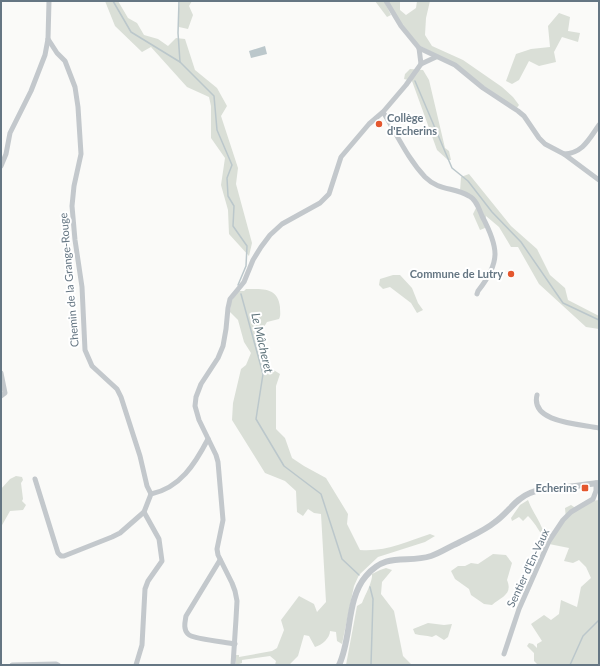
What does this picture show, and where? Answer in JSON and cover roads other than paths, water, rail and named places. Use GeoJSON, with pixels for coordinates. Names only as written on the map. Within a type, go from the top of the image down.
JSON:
{"type":"FeatureCollection","features":[{"type":"Feature","properties":{"kind":"street"},"geometry":{"type":"LineString","coordinates":[[1,166],[6,154],[12,128],[31,91],[45,55],[48,39],[49,1]]}},
{"type":"Feature","properties":{"kind":"street"},"geometry":{"type":"LineString","coordinates":[[386,1],[401,26],[419,48],[455,65],[483,88],[518,111],[524,116],[545,144],[564,154],[599,180]]}},
{"type":"Feature","properties":{"kind":"street","name":"Chemin de la Grange-Rouge"},"geometry":{"type":"LineString","coordinates":[[48,39],[57,53],[65,61],[75,87],[78,107],[81,154],[74,186],[72,206],[82,287],[85,350],[92,366],[117,389],[121,397],[151,494]]}},
{"type":"Feature","properties":{"kind":"street"},"geometry":{"type":"LineString","coordinates":[[419,48],[421,64]]}},
{"type":"Feature","properties":{"kind":"street"},"geometry":{"type":"LineString","coordinates":[[45,55],[57,53]]}},
{"type":"Feature","properties":{"kind":"street"},"geometry":{"type":"LineString","coordinates":[[232,665],[235,644],[235,591],[220,560],[217,549],[223,520],[219,469],[216,455],[195,406],[196,398],[201,384],[218,358],[223,346],[230,299],[244,282],[253,260],[261,246],[282,224],[320,203],[329,194],[341,157],[369,124],[383,112],[406,85],[421,64],[436,57]]}},
{"type":"Feature","properties":{"kind":"street"},"geometry":{"type":"LineString","coordinates":[[383,112],[410,159],[425,177],[433,184],[473,198],[487,226],[496,251],[491,271],[477,294]]}},
{"type":"Feature","properties":{"kind":"street"},"geometry":{"type":"LineString","coordinates":[[564,154],[577,151],[584,146],[599,125]]}},
{"type":"Feature","properties":{"kind":"street"},"geometry":{"type":"LineString","coordinates":[[1,373],[5,393],[1,396]]}},
{"type":"Feature","properties":{"kind":"street"},"geometry":{"type":"LineString","coordinates":[[537,395],[535,401],[541,412],[563,422],[599,428]]}},
{"type":"Feature","properties":{"kind":"street"},"geometry":{"type":"LineString","coordinates":[[35,480],[58,553],[61,556],[64,556],[112,537],[127,528],[144,512],[151,494],[159,492],[172,485],[186,474],[194,465],[208,439]]}},
{"type":"Feature","properties":{"kind":"street"},"geometry":{"type":"LineString","coordinates":[[339,665],[348,632],[355,596],[359,586],[366,576],[377,566],[397,558],[419,558],[438,553],[485,529],[496,521],[517,500],[532,492],[544,489],[598,483]]}},
{"type":"Feature","properties":{"kind":"street","name":"Sentier d'En-Vaux"},"geometry":{"type":"LineString","coordinates":[[504,654],[519,609],[549,541],[563,520],[571,512],[594,498],[598,483]]}},
{"type":"Feature","properties":{"kind":"street"},"geometry":{"type":"LineString","coordinates":[[136,665],[142,645],[145,589],[148,581],[162,561],[158,539],[144,512]]}},
{"type":"Feature","properties":{"kind":"street"},"geometry":{"type":"LineString","coordinates":[[220,560],[186,616],[184,624],[185,630],[190,636],[235,644]]}},
{"type":"Feature","properties":{"kind":"street"},"geometry":{"type":"LineString","coordinates":[[12,665],[57,664]]}},
{"type":"Feature","properties":{"kind":"waterway"},"geometry":{"type":"LineString","coordinates":[[113,1],[131,32],[180,62]]}},
{"type":"Feature","properties":{"kind":"waterway","name":"Le Mâcheret"},"geometry":{"type":"LineString","coordinates":[[179,1],[178,33],[180,62],[214,96],[217,130],[232,165],[227,178],[228,196],[234,206],[233,226],[247,246],[246,266],[238,285]]}},
{"type":"Feature","properties":{"kind":"waterway"},"geometry":{"type":"LineString","coordinates":[[415,81],[452,168],[468,181],[492,212],[521,242],[563,303],[599,320]]}},
{"type":"Feature","properties":{"kind":"waterway","name":"Le Mâcheret"},"geometry":{"type":"LineString","coordinates":[[241,294],[263,374],[256,419],[284,466],[321,494],[342,559],[359,575]]}},
{"type":"Feature","properties":{"kind":"waterway","name":"Le Mâcheret"},"geometry":{"type":"LineString","coordinates":[[370,587],[373,599],[371,665]]}},
{"type":"Feature","properties":{"kind":"waterway"},"geometry":{"type":"LineString","coordinates":[[570,665],[583,636],[599,620]]}},
{"type":"Feature","properties":{"kind":"place","name":"Collège d'Echerins"},"geometry":{"type":"Point","coordinates":[379,124]}},
{"type":"Feature","properties":{"kind":"place","name":"Commune de Lutry"},"geometry":{"type":"Point","coordinates":[511,274]}},
{"type":"Feature","properties":{"kind":"place","name":"Echerins"},"geometry":{"type":"Point","coordinates":[585,488]}}]}
